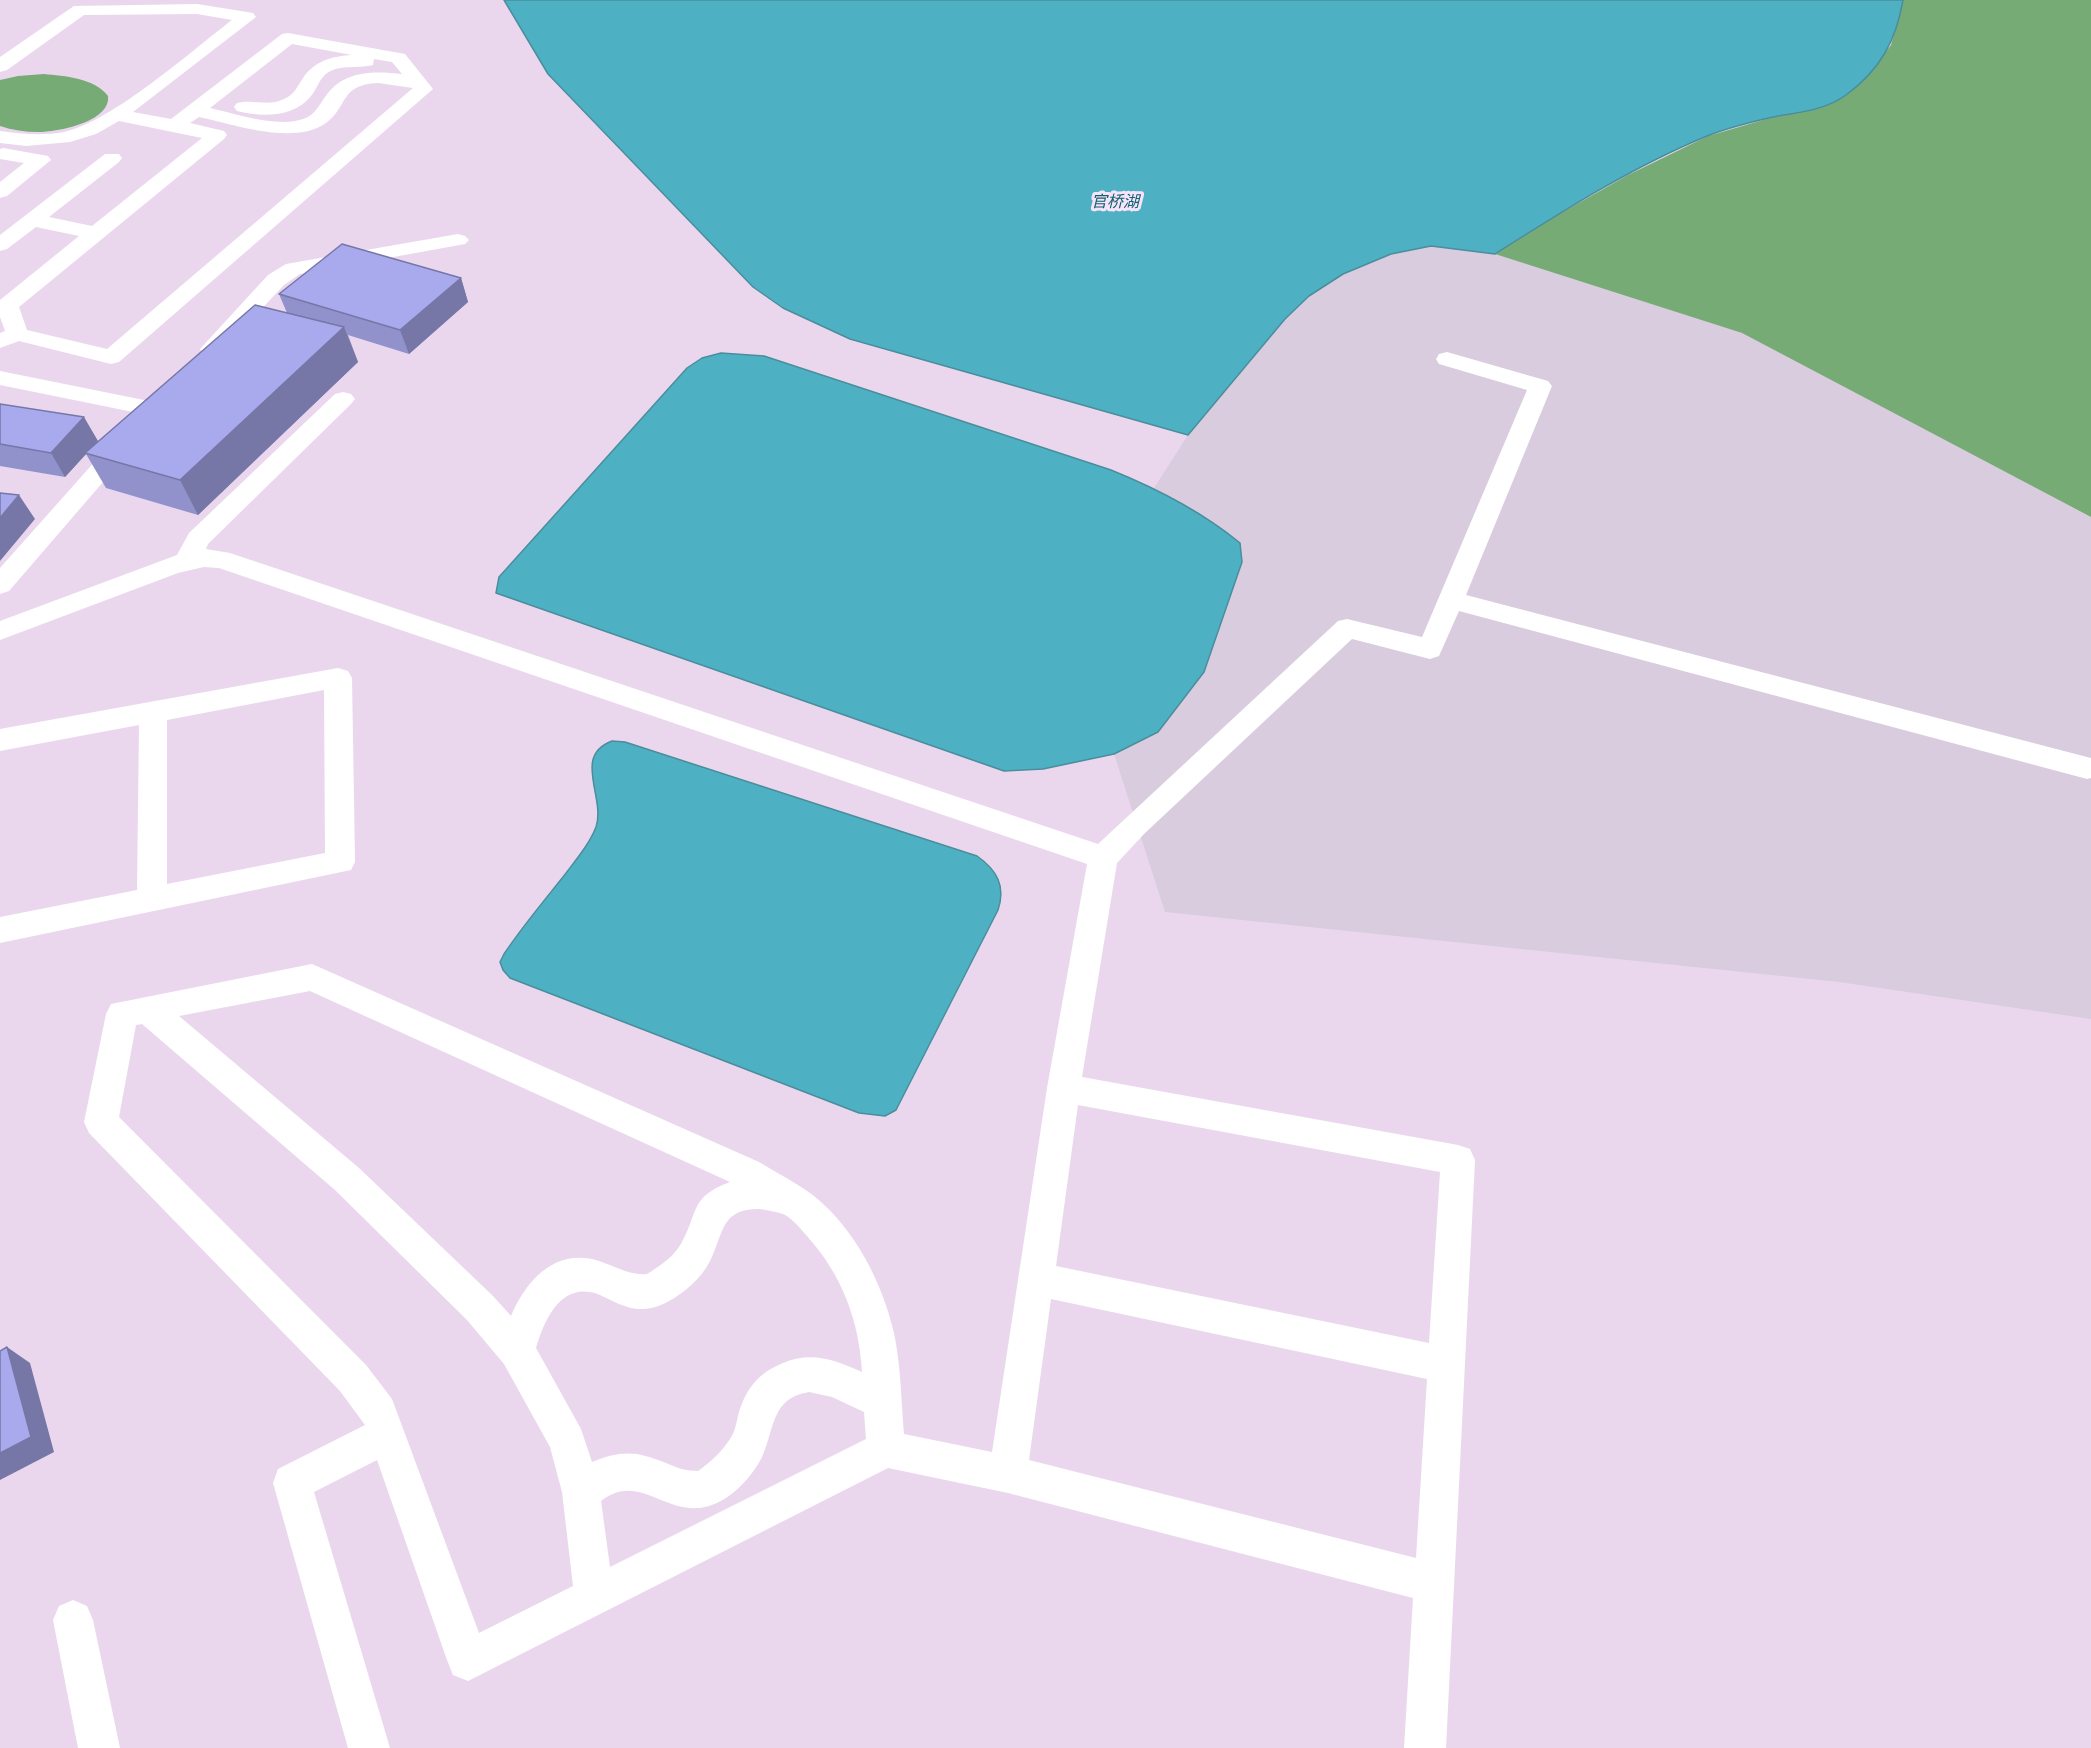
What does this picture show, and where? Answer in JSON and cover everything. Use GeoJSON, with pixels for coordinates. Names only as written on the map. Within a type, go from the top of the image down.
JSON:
{"type":"FeatureCollection","features":[{"type":"Feature","properties":{"kind":"lane"},"geometry":{"type":"LineString","coordinates":[[0,66],[80,10],[197,9],[247,17],[104,124],[73,136],[34,140],[0,136]]}},
{"type":"Feature","properties":{"kind":"lane"},"geometry":{"type":"LineString","coordinates":[[117,116],[217,135],[7,305],[8,338],[111,357],[424,88],[398,58],[288,38],[175,126]]}},
{"type":"Feature","properties":{"kind":"lane"},"geometry":{"type":"LineString","coordinates":[[202,105],[273,109],[296,101],[319,71],[335,63],[363,61],[414,76]]}},
{"type":"Feature","properties":{"kind":"lane"},"geometry":{"type":"LineString","coordinates":[[202,105],[276,127],[296,127],[320,119],[328,112],[340,90],[358,80],[414,76]]}},
{"type":"Feature","properties":{"kind":"lane"},"geometry":{"type":"LineString","coordinates":[[0,154],[41,160],[0,192]]}},
{"type":"Feature","properties":{"kind":"lane"},"geometry":{"type":"LineString","coordinates":[[0,245],[112,158]]}},
{"type":"Feature","properties":{"kind":"lane"},"geometry":{"type":"LineString","coordinates":[[33,220],[95,233]]}},
{"type":"Feature","properties":{"kind":"lane"},"geometry":{"type":"LineString","coordinates":[[195,366],[276,280],[294,269],[458,240]]}},
{"type":"Feature","properties":{"kind":"lane"},"geometry":{"type":"LineString","coordinates":[[1008,1474],[1064,1088],[1103,858],[1134,826],[1347,628],[1430,649],[1540,386],[1447,360]]}},
{"type":"Feature","properties":{"kind":"lane"},"geometry":{"type":"LineString","coordinates":[[0,378],[163,401],[0,585]]}},
{"type":"Feature","properties":{"kind":"lane"},"geometry":{"type":"LineString","coordinates":[[187,561],[198,539],[343,399]]}},
{"type":"Feature","properties":{"kind":"lane"},"geometry":{"type":"LineString","coordinates":[[2,623],[187,561],[221,559],[1103,858]]}},
{"type":"Feature","properties":{"kind":"lane"},"geometry":{"type":"LineString","coordinates":[[1450,600],[2087,768]]}},
{"type":"Feature","properties":{"kind":"lane"},"geometry":{"type":"LineString","coordinates":[[0,740],[338,678],[340,862],[0,930]]}},
{"type":"Feature","properties":{"kind":"lane"},"geometry":{"type":"LineString","coordinates":[[152,900],[153,712]]}},
{"type":"Feature","properties":{"kind":"lane"},"geometry":{"type":"LineString","coordinates":[[886,1449],[879,1352],[873,1325],[857,1280],[832,1238],[801,1208],[747,1173],[312,977],[122,1014],[101,1122],[353,1377],[379,1412],[468,1660],[886,1449],[1008,1474],[1434,1583]]}},
{"type":"Feature","properties":{"kind":"lane"},"geometry":{"type":"LineString","coordinates":[[147,1009],[347,1179],[480,1308],[517,1351],[545,1397],[568,1442],[582,1492],[594,1596]]}},
{"type":"Feature","properties":{"kind":"lane"},"geometry":{"type":"LineString","coordinates":[[1064,1088],[1458,1160],[1425,1748]]}},
{"type":"Feature","properties":{"kind":"lane"},"geometry":{"type":"LineString","coordinates":[[517,1351],[525,1323],[533,1308],[541,1294],[555,1282],[568,1276],[584,1274],[630,1291],[653,1291],[675,1275],[696,1253],[709,1216],[723,1202],[743,1194],[762,1192],[801,1208]]}},
{"type":"Feature","properties":{"kind":"lane"},"geometry":{"type":"LineString","coordinates":[[1037,1279],[1448,1365]]}},
{"type":"Feature","properties":{"kind":"lane"},"geometry":{"type":"LineString","coordinates":[[582,1492],[598,1478],[610,1472],[627,1469],[690,1491],[704,1488],[726,1472],[744,1451],[762,1401],[777,1386],[798,1376],[819,1374],[881,1400]]}},
{"type":"Feature","properties":{"kind":"lane"},"geometry":{"type":"LineString","coordinates":[[369,1748],[292,1483],[388,1434]]}},
{"type":"Feature","properties":{"kind":"lane"},"geometry":{"type":"LineString","coordinates":[[72,1620],[99,1748]]}},
{"type":"Feature","properties":{"kind":"shaded area"},"geometry":{"type":"Polygon","coordinates":[[[1431,246],[1495,254],[1742,333],[2091,517],[2091,1019],[1839,982],[1165,912],[1114,754],[1158,732],[1204,672],[1242,562],[1215,523],[1154,488],[1188,435],[1285,319],[1309,296],[1343,274],[1391,254],[1431,246]]]}},
{"type":"Feature","properties":{"kind":"green space"},"geometry":{"type":"Polygon","coordinates":[[[1903,0],[2091,0],[2091,517],[1742,333],[1495,254],[1628,175],[1708,136],[1770,118],[1801,112],[1861,83],[1891,45],[1903,0]]]}},
{"type":"Feature","properties":{"kind":"green space"},"geometry":{"type":"Polygon","coordinates":[[[44,74],[79,79],[95,85],[108,96],[107,105],[92,119],[57,130],[28,132],[0,126],[0,80],[44,74]]]}},
{"type":"Feature","properties":{"kind":"water","name":"官桥湖"},"geometry":{"type":"Polygon","coordinates":[[[504,0],[1903,0],[1896,29],[1885,54],[1858,85],[1838,100],[1811,110],[1731,128],[1679,148],[1598,191],[1495,254],[1431,246],[1391,254],[1343,274],[1309,296],[1285,319],[1188,435],[850,339],[783,308],[753,287],[548,74],[504,0]]]}},
{"type":"Feature","properties":{"kind":"water"},"geometry":{"type":"Polygon","coordinates":[[[721,353],[764,356],[1111,470],[1162,493],[1210,521],[1240,543],[1242,562],[1204,672],[1158,732],[1114,754],[1043,769],[1004,771],[496,593],[499,577],[687,368],[702,358],[721,353]]]}},
{"type":"Feature","properties":{"kind":"water"},"geometry":{"type":"Polygon","coordinates":[[[612,741],[625,742],[977,856],[995,873],[1001,893],[998,910],[896,1110],[885,1116],[859,1113],[510,978],[503,970],[500,962],[504,954],[586,847],[593,834],[598,815],[592,767],[594,757],[600,748],[612,741]]]}},
{"type":"Feature","properties":{"kind":"building"},"geometry":{"type":"Polygon","coordinates":[[[342,244],[461,278],[400,330],[279,294],[342,244]]]}},
{"type":"Feature","properties":{"kind":"building"},"geometry":{"type":"Polygon","coordinates":[[[255,305],[344,327],[180,480],[85,453],[255,305]]]}},
{"type":"Feature","properties":{"kind":"building"},"geometry":{"type":"Polygon","coordinates":[[[0,404],[84,417],[51,453],[0,444],[0,404]]]}},
{"type":"Feature","properties":{"kind":"building"},"geometry":{"type":"Polygon","coordinates":[[[0,493],[19,495],[0,518],[0,493]]]}},
{"type":"Feature","properties":{"kind":"building"},"geometry":{"type":"Polygon","coordinates":[[[7,1347],[31,1437],[0,1453],[0,1351],[7,1347]]]}}]}
